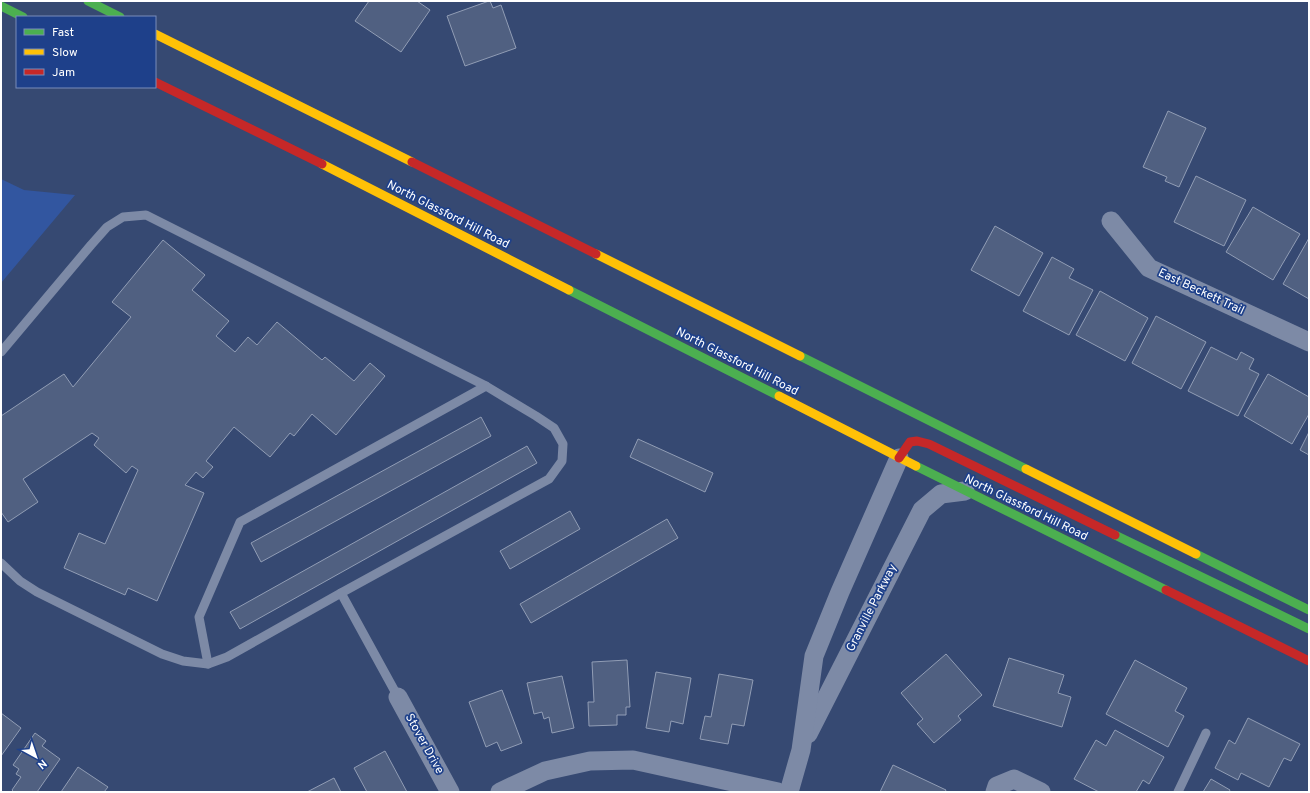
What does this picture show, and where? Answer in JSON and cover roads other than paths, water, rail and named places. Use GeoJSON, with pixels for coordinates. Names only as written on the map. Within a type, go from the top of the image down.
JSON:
{"type":"FeatureCollection","features":[{"type":"Feature","properties":{"kind":"main road"},"geometry":{"type":"LineString","coordinates":[[88,1],[118,16]]}},
{"type":"Feature","properties":{"kind":"main road"},"geometry":{"type":"LineString","coordinates":[[1,6],[21,16]]}},
{"type":"Feature","properties":{"kind":"main road"},"geometry":{"type":"LineString","coordinates":[[156,34],[1309,610]]}},
{"type":"Feature","properties":{"kind":"main road","name":"North Glassford Hill Road"},"geometry":{"type":"LineString","coordinates":[[156,82],[290,148],[965,492],[1309,661]]}},
{"type":"Feature","properties":{"kind":"main road"},"geometry":{"type":"LineString","coordinates":[[900,458],[908,444],[912,441],[916,440],[929,444],[1309,629]]}},
{"type":"Feature","properties":{"kind":"street","name":"East Beckett Trail"},"geometry":{"type":"LineString","coordinates":[[1111,221],[1149,268],[1309,342]]}},
{"type":"Feature","properties":{"kind":"street","name":"Granville Parkway"},"geometry":{"type":"LineString","coordinates":[[789,792],[801,750],[814,656],[840,592],[900,458]]}},
{"type":"Feature","properties":{"kind":"street","name":"Granville Parkway"},"geometry":{"type":"LineString","coordinates":[[801,750],[922,510],[942,494],[965,492]]}},
{"type":"Feature","properties":{"kind":"street","name":"Stover Drive"},"geometry":{"type":"LineString","coordinates":[[398,697],[450,792]]}},
{"type":"Feature","properties":{"kind":"street"},"geometry":{"type":"LineString","coordinates":[[500,792],[545,771],[590,761],[633,760],[778,792]]}},
{"type":"Feature","properties":{"kind":"street"},"geometry":{"type":"LineString","coordinates":[[996,789],[1014,779],[1041,792]]}},
{"type":"Feature","properties":{"kind":"lane"},"geometry":{"type":"LineString","coordinates":[[1,352],[107,227],[123,217],[146,215],[486,386],[554,428],[563,444],[562,461],[549,479],[227,657],[208,664],[183,660],[162,654],[37,592],[20,581],[1,563]]}},
{"type":"Feature","properties":{"kind":"lane"},"geometry":{"type":"LineString","coordinates":[[208,664],[199,617],[240,522],[486,386]]}},
{"type":"Feature","properties":{"kind":"lane"},"geometry":{"type":"LineString","coordinates":[[341,593],[398,697]]}},
{"type":"Feature","properties":{"kind":"lane"},"geometry":{"type":"LineString","coordinates":[[1178,792],[1206,733]]}}]}
